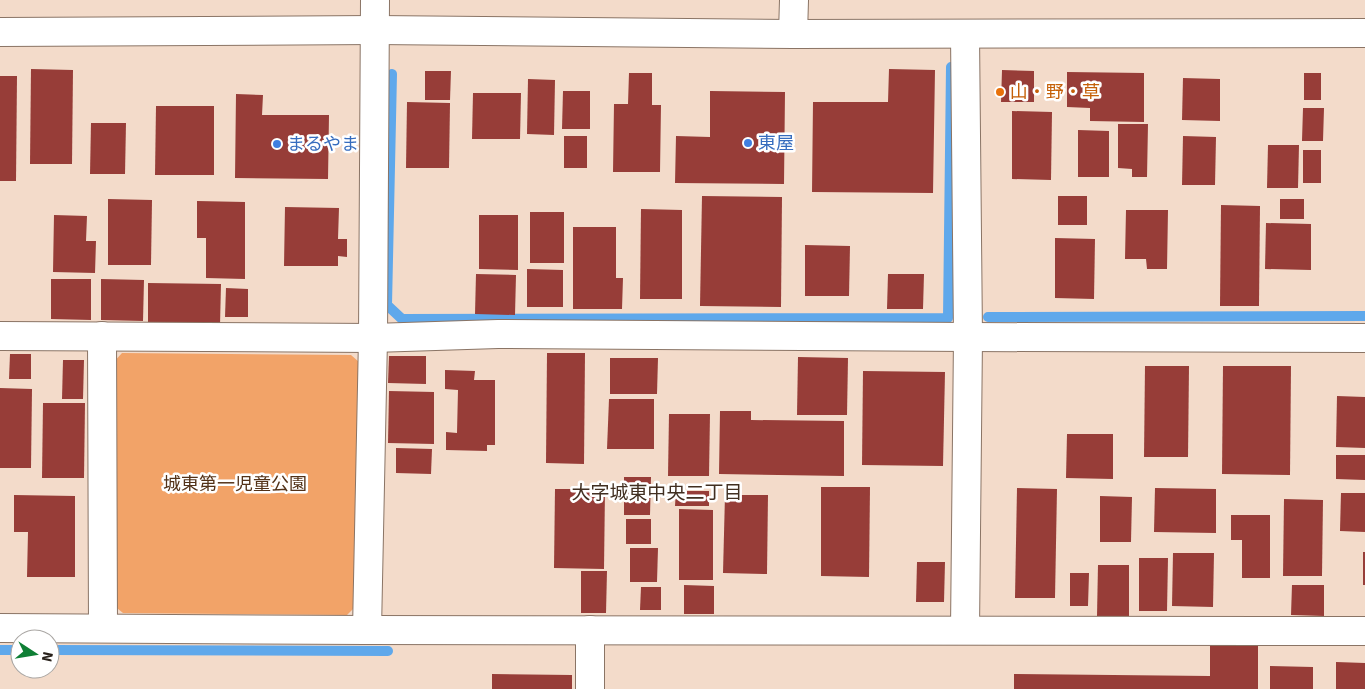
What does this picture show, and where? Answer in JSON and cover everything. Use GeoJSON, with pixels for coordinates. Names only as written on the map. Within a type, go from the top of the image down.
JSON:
{"type":"FeatureCollection","features":[{"type":"Feature","properties":{"kind":"street"},"geometry":{"type":"LineString","coordinates":[[367,630],[373,338],[375,0]]}},
{"type":"Feature","properties":{"kind":"street"},"geometry":{"type":"LineString","coordinates":[[793,34],[794,0]]}},
{"type":"Feature","properties":{"kind":"street"},"geometry":{"type":"LineString","coordinates":[[0,32],[376,30],[793,34],[1365,33]]}},
{"type":"Feature","properties":{"kind":"street"},"geometry":{"type":"LineString","coordinates":[[965,34],[968,337],[965,630]]}},
{"type":"Feature","properties":{"kind":"street"},"geometry":{"type":"LineString","coordinates":[[0,336],[373,338],[498,334],[1365,338]]}},
{"type":"Feature","properties":{"kind":"street"},"geometry":{"type":"LineString","coordinates":[[102,336],[103,628]]}},
{"type":"Feature","properties":{"kind":"street"},"geometry":{"type":"LineString","coordinates":[[0,628],[1365,631]]}},
{"type":"Feature","properties":{"kind":"street"},"geometry":{"type":"LineString","coordinates":[[590,630],[590,689]]}},
{"type":"Feature","properties":{"kind":"green space","name":"城東第一児童公園"},"geometry":{"type":"Polygon","coordinates":[[[122,353],[351,355],[359,362],[358,604],[347,615],[123,613],[112,604],[112,364],[122,353]]]}},
{"type":"Feature","properties":{"kind":"building"},"geometry":{"type":"Polygon","coordinates":[[[31,69],[73,70],[72,164],[30,164],[31,69]]]}},
{"type":"Feature","properties":{"kind":"building"},"geometry":{"type":"Polygon","coordinates":[[[889,69],[935,70],[933,193],[812,192],[813,102],[888,102],[889,69]]]}},
{"type":"Feature","properties":{"kind":"building"},"geometry":{"type":"Polygon","coordinates":[[[1002,70],[1034,71],[1034,102],[1001,102],[1002,70]]]}},
{"type":"Feature","properties":{"kind":"building"},"geometry":{"type":"Polygon","coordinates":[[[425,71],[451,71],[450,100],[425,100],[425,71]]]}},
{"type":"Feature","properties":{"kind":"building"},"geometry":{"type":"Polygon","coordinates":[[[1067,72],[1144,73],[1144,122],[1090,121],[1090,108],[1067,107],[1067,72]]]}},
{"type":"Feature","properties":{"kind":"building"},"geometry":{"type":"Polygon","coordinates":[[[629,73],[652,73],[652,105],[661,105],[660,172],[613,172],[614,104],[628,104],[629,73]]]}},
{"type":"Feature","properties":{"kind":"building"},"geometry":{"type":"Polygon","coordinates":[[[1304,73],[1321,73],[1321,100],[1304,100],[1304,73]]]}},
{"type":"Feature","properties":{"kind":"building"},"geometry":{"type":"Polygon","coordinates":[[[0,76],[17,76],[16,181],[0,181],[0,76]]]}},
{"type":"Feature","properties":{"kind":"building"},"geometry":{"type":"Polygon","coordinates":[[[1183,78],[1220,79],[1220,121],[1182,120],[1183,78]]]}},
{"type":"Feature","properties":{"kind":"building"},"geometry":{"type":"Polygon","coordinates":[[[528,79],[555,80],[554,135],[527,134],[528,79]]]}},
{"type":"Feature","properties":{"kind":"building"},"geometry":{"type":"Polygon","coordinates":[[[563,91],[590,91],[590,129],[562,129],[563,91]]]}},
{"type":"Feature","properties":{"kind":"building"},"geometry":{"type":"Polygon","coordinates":[[[710,91],[785,92],[784,184],[675,183],[676,136],[710,137],[710,91]]]}},
{"type":"Feature","properties":{"kind":"building"},"geometry":{"type":"Polygon","coordinates":[[[473,93],[521,93],[520,139],[472,139],[473,93]]]}},
{"type":"Feature","properties":{"kind":"building"},"geometry":{"type":"Polygon","coordinates":[[[236,94],[263,95],[262,115],[329,115],[328,179],[235,178],[236,94]]]}},
{"type":"Feature","properties":{"kind":"building"},"geometry":{"type":"Polygon","coordinates":[[[407,102],[450,103],[449,168],[406,168],[407,102]]]}},
{"type":"Feature","properties":{"kind":"building"},"geometry":{"type":"Polygon","coordinates":[[[156,106],[214,106],[214,175],[155,175],[156,106]]]}},
{"type":"Feature","properties":{"kind":"building"},"geometry":{"type":"Polygon","coordinates":[[[1303,108],[1324,108],[1323,141],[1302,141],[1303,108]]]}},
{"type":"Feature","properties":{"kind":"building"},"geometry":{"type":"Polygon","coordinates":[[[1012,111],[1052,112],[1051,180],[1012,179],[1012,111]]]}},
{"type":"Feature","properties":{"kind":"building"},"geometry":{"type":"Polygon","coordinates":[[[91,123],[126,123],[125,174],[90,174],[91,123]]]}},
{"type":"Feature","properties":{"kind":"building"},"geometry":{"type":"Polygon","coordinates":[[[1118,124],[1148,124],[1147,177],[1132,177],[1132,169],[1118,168],[1118,124]]]}},
{"type":"Feature","properties":{"kind":"building"},"geometry":{"type":"Polygon","coordinates":[[[1078,130],[1109,131],[1109,177],[1078,177],[1078,130]]]}},
{"type":"Feature","properties":{"kind":"building"},"geometry":{"type":"Polygon","coordinates":[[[564,136],[587,136],[587,168],[564,168],[564,136]]]}},
{"type":"Feature","properties":{"kind":"building"},"geometry":{"type":"Polygon","coordinates":[[[1183,136],[1216,137],[1215,185],[1182,185],[1183,136]]]}},
{"type":"Feature","properties":{"kind":"building"},"geometry":{"type":"Polygon","coordinates":[[[1268,145],[1299,145],[1298,188],[1267,188],[1268,145]]]}},
{"type":"Feature","properties":{"kind":"building"},"geometry":{"type":"Polygon","coordinates":[[[1303,150],[1321,150],[1321,183],[1303,183],[1303,150]]]}},
{"type":"Feature","properties":{"kind":"building"},"geometry":{"type":"Polygon","coordinates":[[[702,196],[782,197],[781,307],[700,306],[702,196]]]}},
{"type":"Feature","properties":{"kind":"building"},"geometry":{"type":"Polygon","coordinates":[[[1058,196],[1087,196],[1087,225],[1058,225],[1058,196]]]}},
{"type":"Feature","properties":{"kind":"building"},"geometry":{"type":"Polygon","coordinates":[[[108,199],[152,200],[151,265],[108,265],[108,199]]]}},
{"type":"Feature","properties":{"kind":"building"},"geometry":{"type":"Polygon","coordinates":[[[1280,199],[1304,199],[1304,219],[1280,219],[1280,199]]]}},
{"type":"Feature","properties":{"kind":"building"},"geometry":{"type":"Polygon","coordinates":[[[197,201],[245,202],[245,279],[206,278],[206,238],[197,238],[197,201]]]}},
{"type":"Feature","properties":{"kind":"building"},"geometry":{"type":"Polygon","coordinates":[[[1221,205],[1260,206],[1259,306],[1220,306],[1221,205]]]}},
{"type":"Feature","properties":{"kind":"building"},"geometry":{"type":"Polygon","coordinates":[[[285,207],[339,208],[338,239],[347,239],[347,257],[338,256],[338,266],[284,266],[285,207]]]}},
{"type":"Feature","properties":{"kind":"building"},"geometry":{"type":"Polygon","coordinates":[[[641,209],[682,210],[682,299],[640,299],[641,209]]]}},
{"type":"Feature","properties":{"kind":"building"},"geometry":{"type":"Polygon","coordinates":[[[1126,210],[1168,210],[1167,269],[1147,269],[1146,259],[1125,259],[1126,210]]]}},
{"type":"Feature","properties":{"kind":"building"},"geometry":{"type":"Polygon","coordinates":[[[530,212],[564,212],[564,263],[530,263],[530,212]]]}},
{"type":"Feature","properties":{"kind":"building"},"geometry":{"type":"Polygon","coordinates":[[[54,215],[87,216],[86,241],[96,241],[95,273],[53,272],[54,215]]]}},
{"type":"Feature","properties":{"kind":"building"},"geometry":{"type":"Polygon","coordinates":[[[479,215],[518,215],[518,270],[479,269],[479,215]]]}},
{"type":"Feature","properties":{"kind":"building"},"geometry":{"type":"Polygon","coordinates":[[[1266,223],[1311,224],[1311,270],[1265,269],[1266,223]]]}},
{"type":"Feature","properties":{"kind":"building"},"geometry":{"type":"Polygon","coordinates":[[[573,227],[616,227],[616,278],[623,278],[622,309],[573,309],[573,227]]]}},
{"type":"Feature","properties":{"kind":"building"},"geometry":{"type":"Polygon","coordinates":[[[1055,238],[1095,239],[1094,299],[1055,298],[1055,238]]]}},
{"type":"Feature","properties":{"kind":"building"},"geometry":{"type":"Polygon","coordinates":[[[805,245],[850,246],[849,296],[805,296],[805,245]]]}},
{"type":"Feature","properties":{"kind":"building"},"geometry":{"type":"Polygon","coordinates":[[[527,269],[563,270],[563,307],[527,307],[527,269]]]}},
{"type":"Feature","properties":{"kind":"building"},"geometry":{"type":"Polygon","coordinates":[[[476,274],[516,275],[515,315],[475,314],[476,274]]]}},
{"type":"Feature","properties":{"kind":"building"},"geometry":{"type":"Polygon","coordinates":[[[888,274],[924,274],[923,309],[887,309],[888,274]]]}},
{"type":"Feature","properties":{"kind":"building"},"geometry":{"type":"Polygon","coordinates":[[[51,279],[91,279],[91,320],[51,319],[51,279]]]}},
{"type":"Feature","properties":{"kind":"building"},"geometry":{"type":"Polygon","coordinates":[[[101,279],[144,280],[143,321],[101,320],[101,279]]]}},
{"type":"Feature","properties":{"kind":"building"},"geometry":{"type":"Polygon","coordinates":[[[148,283],[221,284],[220,325],[148,325],[148,283]]]}},
{"type":"Feature","properties":{"kind":"building"},"geometry":{"type":"Polygon","coordinates":[[[226,288],[248,289],[248,317],[225,317],[226,288]]]}},
{"type":"Feature","properties":{"kind":"building"},"geometry":{"type":"Polygon","coordinates":[[[547,353],[585,353],[584,464],[546,463],[547,353]]]}},
{"type":"Feature","properties":{"kind":"building"},"geometry":{"type":"Polygon","coordinates":[[[10,354],[31,354],[31,379],[9,379],[10,354]]]}},
{"type":"Feature","properties":{"kind":"building"},"geometry":{"type":"Polygon","coordinates":[[[389,356],[426,356],[426,384],[388,383],[389,356]]]}},
{"type":"Feature","properties":{"kind":"building"},"geometry":{"type":"Polygon","coordinates":[[[798,357],[848,358],[847,415],[797,415],[798,357]]]}},
{"type":"Feature","properties":{"kind":"building"},"geometry":{"type":"Polygon","coordinates":[[[610,358],[658,358],[657,394],[610,394],[610,358]]]}},
{"type":"Feature","properties":{"kind":"building"},"geometry":{"type":"Polygon","coordinates":[[[63,360],[84,360],[83,399],[62,399],[63,360]]]}},
{"type":"Feature","properties":{"kind":"building"},"geometry":{"type":"Polygon","coordinates":[[[1145,366],[1189,366],[1188,457],[1144,457],[1145,366]]]}},
{"type":"Feature","properties":{"kind":"building"},"geometry":{"type":"Polygon","coordinates":[[[1223,366],[1291,366],[1290,475],[1222,474],[1223,366]]]}},
{"type":"Feature","properties":{"kind":"building"},"geometry":{"type":"Polygon","coordinates":[[[445,370],[475,371],[474,380],[495,380],[495,445],[487,445],[487,451],[446,450],[446,432],[457,433],[458,390],[445,389],[445,370]]]}},
{"type":"Feature","properties":{"kind":"building"},"geometry":{"type":"Polygon","coordinates":[[[863,371],[945,372],[943,466],[862,465],[863,371]]]}},
{"type":"Feature","properties":{"kind":"building"},"geometry":{"type":"Polygon","coordinates":[[[0,388],[32,389],[31,468],[0,468],[0,388]]]}},
{"type":"Feature","properties":{"kind":"building"},"geometry":{"type":"Polygon","coordinates":[[[389,391],[434,392],[434,444],[388,443],[389,391]]]}},
{"type":"Feature","properties":{"kind":"building"},"geometry":{"type":"Polygon","coordinates":[[[1337,396],[1365,397],[1365,448],[1336,447],[1337,396]]]}},
{"type":"Feature","properties":{"kind":"building"},"geometry":{"type":"Polygon","coordinates":[[[609,399],[654,399],[654,449],[607,449],[609,399]]]}},
{"type":"Feature","properties":{"kind":"building"},"geometry":{"type":"Polygon","coordinates":[[[43,403],[85,403],[84,478],[42,478],[43,403]]]}},
{"type":"Feature","properties":{"kind":"building"},"geometry":{"type":"Polygon","coordinates":[[[720,411],[751,411],[751,420],[844,421],[844,476],[719,474],[720,411]]]}},
{"type":"Feature","properties":{"kind":"building"},"geometry":{"type":"Polygon","coordinates":[[[669,414],[710,414],[709,476],[668,476],[669,414]]]}},
{"type":"Feature","properties":{"kind":"building"},"geometry":{"type":"Polygon","coordinates":[[[1067,434],[1113,434],[1113,479],[1066,478],[1067,434]]]}},
{"type":"Feature","properties":{"kind":"building"},"geometry":{"type":"Polygon","coordinates":[[[396,448],[432,449],[431,474],[396,473],[396,448]]]}},
{"type":"Feature","properties":{"kind":"building"},"geometry":{"type":"Polygon","coordinates":[[[1336,455],[1365,455],[1365,480],[1336,479],[1336,455]]]}},
{"type":"Feature","properties":{"kind":"building"},"geometry":{"type":"Polygon","coordinates":[[[624,477],[651,477],[650,515],[624,515],[624,477]]]}},
{"type":"Feature","properties":{"kind":"building"},"geometry":{"type":"Polygon","coordinates":[[[821,487],[870,487],[869,577],[821,576],[821,487]]]}},
{"type":"Feature","properties":{"kind":"building"},"geometry":{"type":"Polygon","coordinates":[[[1017,488],[1057,489],[1055,598],[1015,598],[1017,488]]]}},
{"type":"Feature","properties":{"kind":"building"},"geometry":{"type":"Polygon","coordinates":[[[1155,488],[1216,489],[1216,533],[1154,532],[1155,488]]]}},
{"type":"Feature","properties":{"kind":"building"},"geometry":{"type":"Polygon","coordinates":[[[555,489],[605,489],[604,569],[554,568],[555,489]]]}},
{"type":"Feature","properties":{"kind":"building"},"geometry":{"type":"Polygon","coordinates":[[[676,491],[709,491],[709,506],[675,506],[676,491]]]}},
{"type":"Feature","properties":{"kind":"building"},"geometry":{"type":"Polygon","coordinates":[[[1341,493],[1365,493],[1365,532],[1340,531],[1341,493]]]}},
{"type":"Feature","properties":{"kind":"building"},"geometry":{"type":"Polygon","coordinates":[[[14,495],[75,496],[75,577],[27,577],[28,532],[14,532],[14,495]]]}},
{"type":"Feature","properties":{"kind":"building"},"geometry":{"type":"Polygon","coordinates":[[[725,495],[768,495],[767,574],[723,573],[725,495]]]}},
{"type":"Feature","properties":{"kind":"building"},"geometry":{"type":"Polygon","coordinates":[[[1100,496],[1132,497],[1131,542],[1100,542],[1100,496]]]}},
{"type":"Feature","properties":{"kind":"building"},"geometry":{"type":"Polygon","coordinates":[[[1284,499],[1323,500],[1322,576],[1283,576],[1284,499]]]}},
{"type":"Feature","properties":{"kind":"building"},"geometry":{"type":"Polygon","coordinates":[[[679,509],[713,510],[713,580],[679,580],[679,509]]]}},
{"type":"Feature","properties":{"kind":"building"},"geometry":{"type":"Polygon","coordinates":[[[1231,515],[1270,515],[1270,578],[1242,578],[1242,540],[1231,540],[1231,515]]]}},
{"type":"Feature","properties":{"kind":"building"},"geometry":{"type":"Polygon","coordinates":[[[626,519],[651,519],[651,544],[626,544],[626,519]]]}},
{"type":"Feature","properties":{"kind":"building"},"geometry":{"type":"Polygon","coordinates":[[[630,548],[658,548],[657,582],[630,582],[630,548]]]}},
{"type":"Feature","properties":{"kind":"building"},"geometry":{"type":"Polygon","coordinates":[[[1363,552],[1365,552],[1365,585],[1363,585],[1363,552]]]}},
{"type":"Feature","properties":{"kind":"building"},"geometry":{"type":"Polygon","coordinates":[[[1173,553],[1214,553],[1213,607],[1172,606],[1173,553]]]}},
{"type":"Feature","properties":{"kind":"building"},"geometry":{"type":"Polygon","coordinates":[[[1139,558],[1168,558],[1167,611],[1139,611],[1139,558]]]}},
{"type":"Feature","properties":{"kind":"building"},"geometry":{"type":"Polygon","coordinates":[[[917,562],[945,562],[944,602],[916,602],[917,562]]]}},
{"type":"Feature","properties":{"kind":"building"},"geometry":{"type":"Polygon","coordinates":[[[1098,565],[1129,565],[1129,616],[1097,616],[1098,565]]]}},
{"type":"Feature","properties":{"kind":"building"},"geometry":{"type":"Polygon","coordinates":[[[581,571],[607,571],[606,613],[581,613],[581,571]]]}},
{"type":"Feature","properties":{"kind":"building"},"geometry":{"type":"Polygon","coordinates":[[[1070,573],[1089,573],[1088,606],[1070,606],[1070,573]]]}},
{"type":"Feature","properties":{"kind":"building"},"geometry":{"type":"Polygon","coordinates":[[[684,585],[714,586],[714,614],[684,614],[684,585]]]}},
{"type":"Feature","properties":{"kind":"building"},"geometry":{"type":"Polygon","coordinates":[[[1292,585],[1324,585],[1324,616],[1291,615],[1292,585]]]}},
{"type":"Feature","properties":{"kind":"building"},"geometry":{"type":"Polygon","coordinates":[[[641,587],[661,587],[661,610],[640,610],[641,587]]]}},
{"type":"Feature","properties":{"kind":"building"},"geometry":{"type":"Polygon","coordinates":[[[1210,645],[1258,645],[1258,689],[1014,689],[1014,674],[1210,676],[1210,645]]]}},
{"type":"Feature","properties":{"kind":"building"},"geometry":{"type":"Polygon","coordinates":[[[1336,662],[1365,663],[1365,689],[1336,689],[1336,662]]]}},
{"type":"Feature","properties":{"kind":"building"},"geometry":{"type":"Polygon","coordinates":[[[1270,666],[1313,667],[1313,689],[1270,689],[1270,666]]]}},
{"type":"Feature","properties":{"kind":"building"},"geometry":{"type":"Polygon","coordinates":[[[492,674],[572,675],[572,689],[492,689],[492,674]]]}},
{"type":"Feature","properties":{"kind":"waterway"},"geometry":{"type":"LineString","coordinates":[[392,74],[387,305],[402,319],[948,318],[951,67]]}},
{"type":"Feature","properties":{"kind":"waterway"},"geometry":{"type":"LineString","coordinates":[[988,317],[1365,316]]}},
{"type":"Feature","properties":{"kind":"waterway"},"geometry":{"type":"LineString","coordinates":[[0,650],[10,650]]}},
{"type":"Feature","properties":{"kind":"waterway"},"geometry":{"type":"LineString","coordinates":[[60,650],[388,651]]}},
{"type":"Feature","properties":{"kind":"place","name":"山・野・草"},"geometry":{"type":"Point","coordinates":[1000,92]}},
{"type":"Feature","properties":{"kind":"place","name":"東屋"},"geometry":{"type":"Point","coordinates":[748,143]}},
{"type":"Feature","properties":{"kind":"place","name":"まるやま"},"geometry":{"type":"Point","coordinates":[277,144]}},
{"type":"Feature","properties":{"kind":"district","name":"大字城東中央二丁目"},"geometry":{"type":"Point","coordinates":[657,493]}}]}
